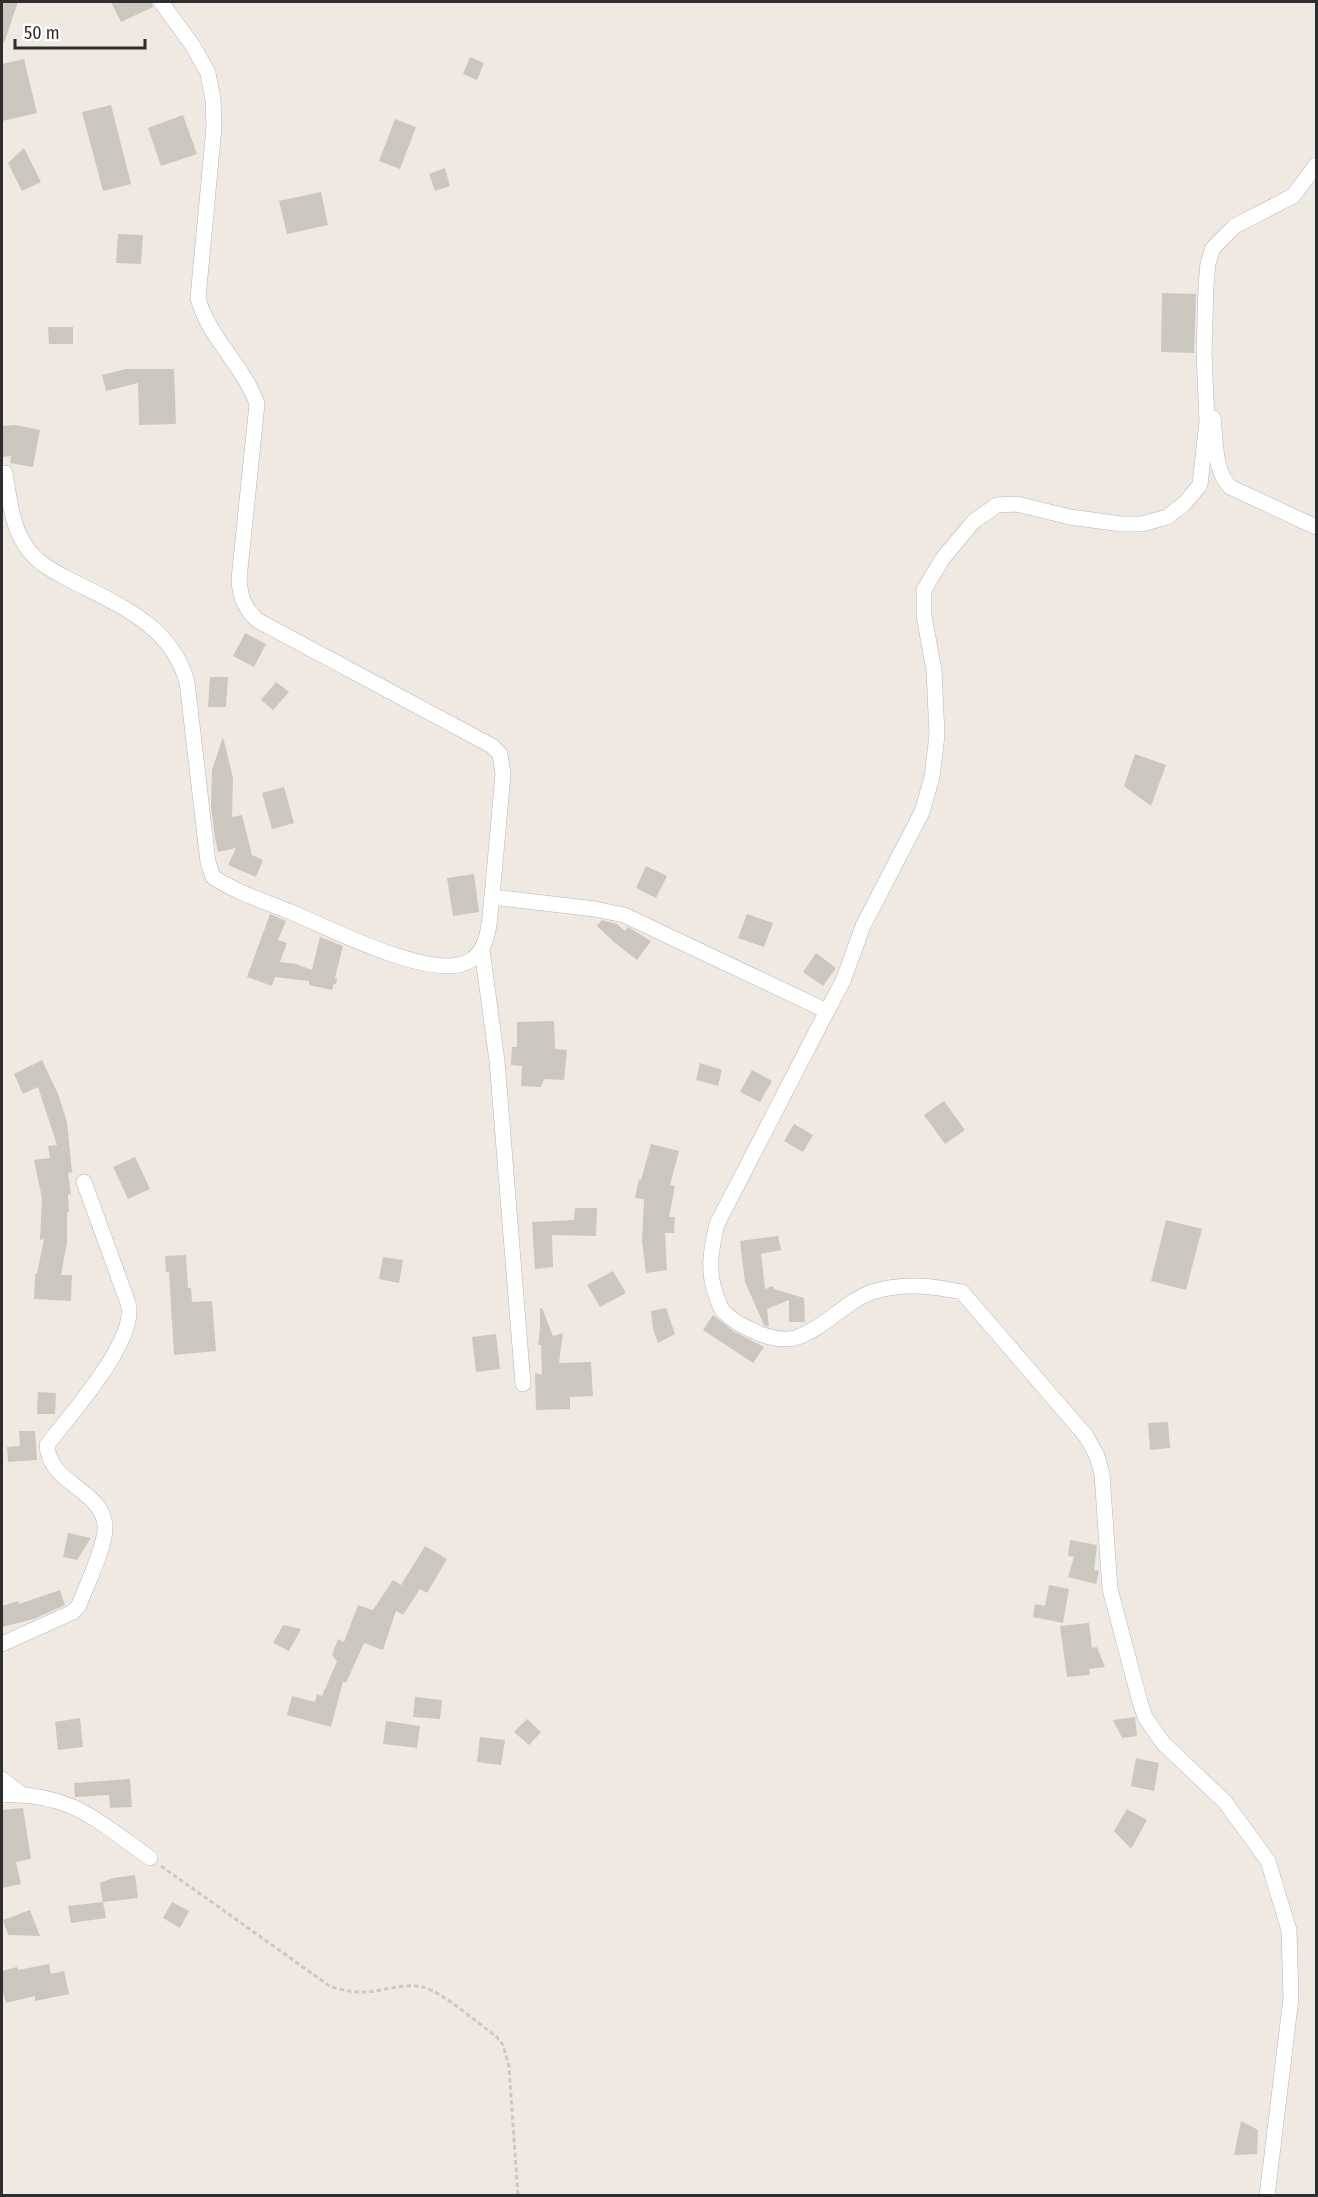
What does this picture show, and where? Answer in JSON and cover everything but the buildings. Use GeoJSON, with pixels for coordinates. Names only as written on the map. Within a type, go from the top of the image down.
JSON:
{"type":"FeatureCollection","features":[{"type":"Feature","properties":{"kind":"street"},"geometry":{"type":"LineString","coordinates":[[5,473],[15,523],[22,541],[35,558],[51,570],[141,618],[165,638],[182,663],[187,682],[208,862],[213,877],[395,956],[451,967],[470,961],[482,950],[487,938],[492,897],[503,774],[500,754],[492,746],[258,620],[249,613],[243,602],[239,579],[257,404],[248,383],[204,316],[198,298],[214,128],[213,99],[208,73],[193,46],[160,2]]}},
{"type":"Feature","properties":{"kind":"street"},"geometry":{"type":"LineString","coordinates":[[1267,2196],[1291,1998],[1289,1930],[1269,1862],[1225,1802],[1163,1743],[1145,1717],[1110,1589],[1102,1474],[1097,1456],[1086,1436],[962,1292],[933,1286],[903,1286],[872,1292],[852,1302],[822,1325],[797,1338],[767,1338],[745,1327],[722,1311],[711,1281],[710,1251],[717,1224],[843,981],[862,926],[922,812],[932,777],[937,735],[934,670],[924,616],[924,590],[930,578],[943,558],[974,521],[997,505],[1017,504],[1070,517],[1121,524],[1142,524],[1167,517],[1184,504],[1200,485],[1207,421],[1205,342],[1208,263],[1213,248],[1235,226],[1293,196],[1317,165]]}},
{"type":"Feature","properties":{"kind":"street"},"geometry":{"type":"LineString","coordinates":[[1205,342],[1218,460],[1224,481],[1230,488],[1317,527]]}},
{"type":"Feature","properties":{"kind":"street"},"geometry":{"type":"LineString","coordinates":[[492,897],[596,909],[624,915],[827,1011]]}},
{"type":"Feature","properties":{"kind":"street"},"geometry":{"type":"LineString","coordinates":[[482,950],[497,1061],[523,1384]]}},
{"type":"Feature","properties":{"kind":"street"},"geometry":{"type":"LineString","coordinates":[[2,1644],[73,1612],[80,1605],[104,1538],[105,1526],[98,1506],[54,1468],[47,1445],[108,1365],[130,1316],[128,1303],[84,1182]]}},
{"type":"Feature","properties":{"kind":"street"},"geometry":{"type":"LineString","coordinates":[[2,1779],[21,1794]]}},
{"type":"Feature","properties":{"kind":"street"},"geometry":{"type":"LineString","coordinates":[[2,1795],[21,1794],[66,1802],[82,1810],[150,1858]]}},
{"type":"Feature","properties":{"kind":"path"},"geometry":{"type":"LineString","coordinates":[[150,1858],[331,1987],[367,1992],[406,1986],[422,1987],[435,1992],[496,2036],[503,2045],[509,2067],[518,2196]]}}]}
